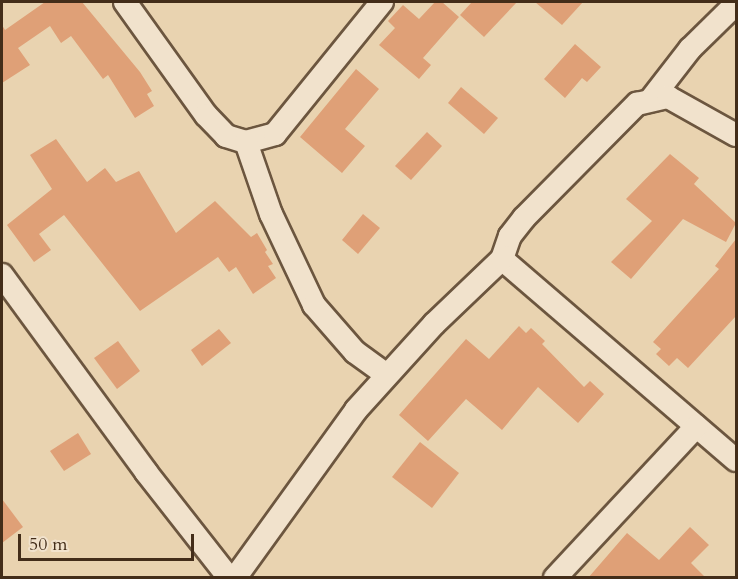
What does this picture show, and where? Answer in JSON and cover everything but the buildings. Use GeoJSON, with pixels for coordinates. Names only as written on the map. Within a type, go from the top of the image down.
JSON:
{"type":"FeatureCollection","features":[{"type":"Feature","properties":{"kind":"street"},"geometry":{"type":"LineString","coordinates":[[125,2],[206,115],[226,136],[246,142],[275,134],[382,2]]}},
{"type":"Feature","properties":{"kind":"street"},"geometry":{"type":"LineString","coordinates":[[652,98],[690,49],[736,4]]}},
{"type":"Feature","properties":{"kind":"street"},"geometry":{"type":"LineString","coordinates":[[235,578],[356,410],[434,324],[502,259],[510,237],[524,218],[637,104],[652,98],[668,97],[683,103],[736,135]]}},
{"type":"Feature","properties":{"kind":"street"},"geometry":{"type":"LineString","coordinates":[[246,142],[271,214],[314,304],[355,352],[387,375]]}},
{"type":"Feature","properties":{"kind":"street"},"geometry":{"type":"LineString","coordinates":[[502,259],[736,460]]}},
{"type":"Feature","properties":{"kind":"street"},"geometry":{"type":"LineString","coordinates":[[2,275],[146,472],[229,578]]}},
{"type":"Feature","properties":{"kind":"street"},"geometry":{"type":"LineString","coordinates":[[555,578],[696,427]]}}]}
